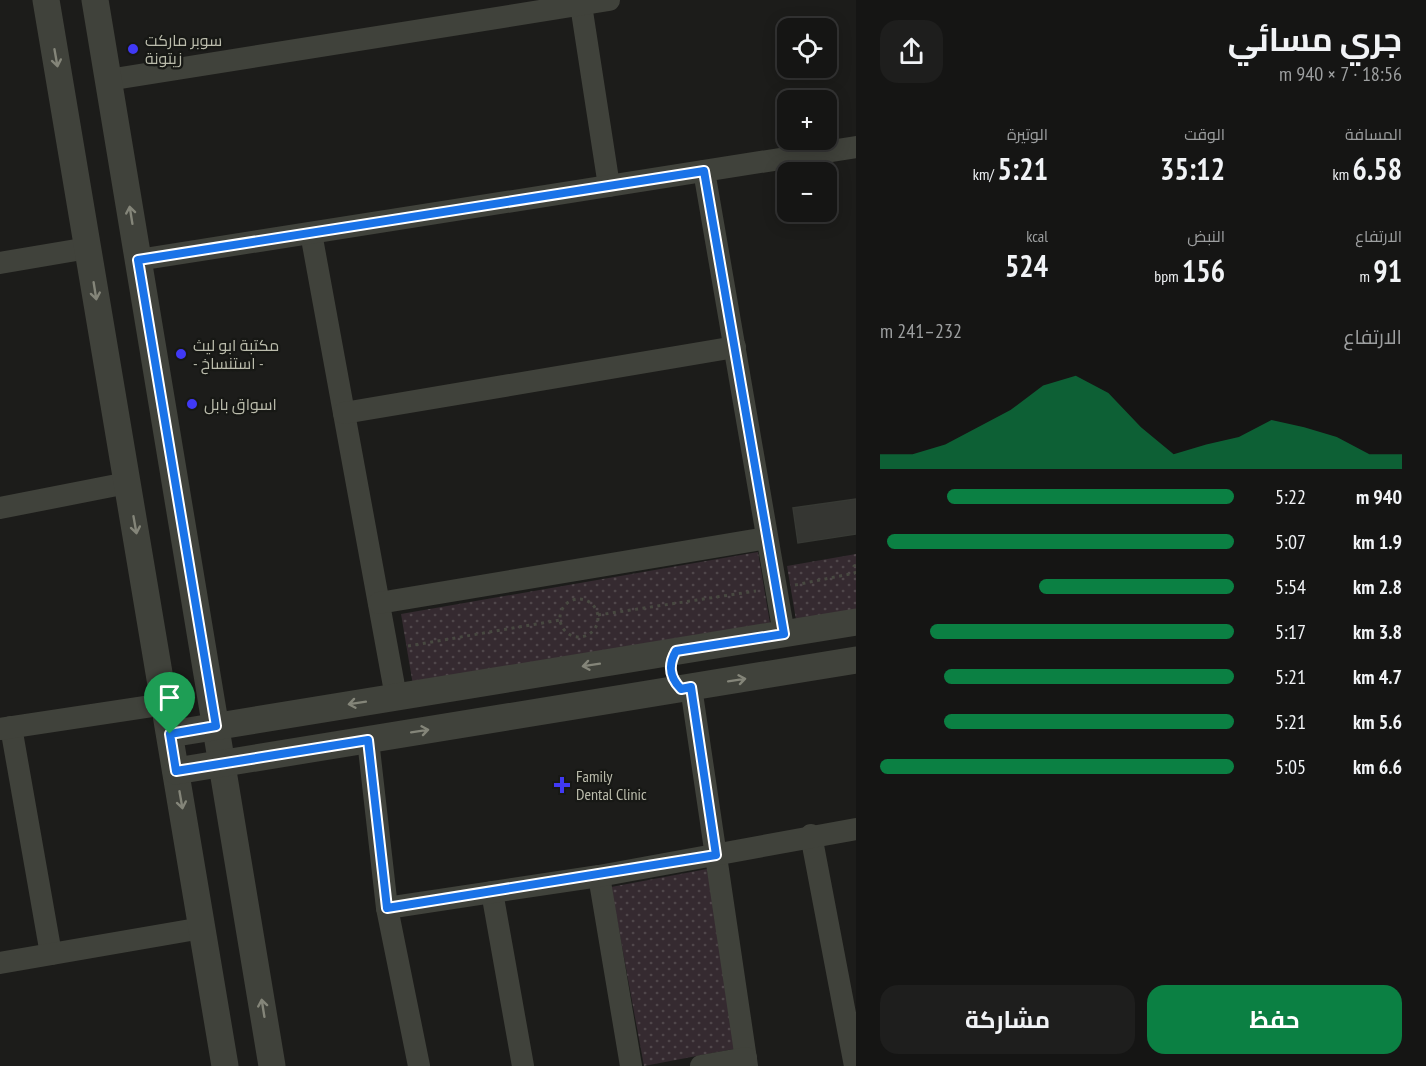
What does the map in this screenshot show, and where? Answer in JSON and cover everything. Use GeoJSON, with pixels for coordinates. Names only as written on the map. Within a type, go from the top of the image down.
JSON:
{"type":"FeatureCollection","features":[{"type":"Feature","properties":{"kind":"street"},"geometry":{"type":"LineString","coordinates":[[46,0],[225,1066]]}},
{"type":"Feature","properties":{"kind":"street"},"geometry":{"type":"LineString","coordinates":[[95,0],[272,1066]]}},
{"type":"Feature","properties":{"kind":"street"},"geometry":{"type":"LineString","coordinates":[[108,80],[609,0]]}},
{"type":"Feature","properties":{"kind":"street"},"geometry":{"type":"LineString","coordinates":[[581,4],[609,186]]}},
{"type":"Feature","properties":{"kind":"street"},"geometry":{"type":"LineString","coordinates":[[138,260],[856,147]]}},
{"type":"Feature","properties":{"kind":"street"},"geometry":{"type":"LineString","coordinates":[[704,171],[784,634]]}},
{"type":"Feature","properties":{"kind":"street"},"geometry":{"type":"LineString","coordinates":[[311,233],[396,697]]}},
{"type":"Feature","properties":{"kind":"street"},"geometry":{"type":"LineString","coordinates":[[0,263],[88,248]]}},
{"type":"Feature","properties":{"kind":"street"},"geometry":{"type":"LineString","coordinates":[[344,413],[735,347]]}},
{"type":"Feature","properties":{"kind":"street"},"geometry":{"type":"LineString","coordinates":[[0,508],[128,483]]}},
{"type":"Feature","properties":{"kind":"street"},"geometry":{"type":"LineString","coordinates":[[378,603],[767,538]]}},
{"type":"Feature","properties":{"kind":"street"},"geometry":{"type":"LineString","coordinates":[[170,734],[856,622]]}},
{"type":"Feature","properties":{"kind":"street"},"geometry":{"type":"LineString","coordinates":[[676,651],[670,667],[675,683],[686,688]]}},
{"type":"Feature","properties":{"kind":"street"},"geometry":{"type":"LineString","coordinates":[[632,658],[643,675],[640,695]]}},
{"type":"Feature","properties":{"kind":"street"},"geometry":{"type":"LineString","coordinates":[[176,771],[856,660]]}},
{"type":"Feature","properties":{"kind":"street"},"geometry":{"type":"LineString","coordinates":[[686,688],[716,855],[746,1062],[701,1066]]}},
{"type":"Feature","properties":{"kind":"street"},"geometry":{"type":"LineString","coordinates":[[51,954],[5,728],[165,704]]}},
{"type":"Feature","properties":{"kind":"street"},"geometry":{"type":"LineString","coordinates":[[368,740],[387,908],[419,1066]]}},
{"type":"Feature","properties":{"kind":"street"},"geometry":{"type":"LineString","coordinates":[[387,908],[600,876],[811,835],[856,829]]}},
{"type":"Feature","properties":{"kind":"street"},"geometry":{"type":"LineString","coordinates":[[811,835],[855,1066]]}},
{"type":"Feature","properties":{"kind":"street"},"geometry":{"type":"LineString","coordinates":[[600,876],[631,1066]]}},
{"type":"Feature","properties":{"kind":"street"},"geometry":{"type":"LineString","coordinates":[[492,892],[523,1066]]}},
{"type":"Feature","properties":{"kind":"street"},"geometry":{"type":"LineString","coordinates":[[0,963],[202,928]]}},
{"type":"Feature","properties":{"kind":"path"},"geometry":{"type":"LineString","coordinates":[[598,615],[856,575],[854,566],[856,565]]}},
{"type":"Feature","properties":{"kind":"path"},"geometry":{"type":"LineString","coordinates":[[576,598],[591,602],[598,615],[595,629],[582,636],[568,633],[560,620],[564,606],[576,598]]}},
{"type":"Feature","properties":{"kind":"path"},"geometry":{"type":"LineString","coordinates":[[387,650],[560,620]]}},
{"type":"Feature","properties":{"kind":"shaded area"},"geometry":{"type":"Polygon","coordinates":[[[758,552],[770,623],[413,685],[401,614],[758,552]]]}},
{"type":"Feature","properties":{"kind":"shaded area"},"geometry":{"type":"Polygon","coordinates":[[[856,554],[856,610],[796,620],[787,566],[856,554]]]}},
{"type":"Feature","properties":{"kind":"shaded area"},"geometry":{"type":"Polygon","coordinates":[[[707,869],[739,1048],[644,1066],[611,887],[707,869]]]}},
{"type":"Feature","properties":{"kind":"building"},"geometry":{"type":"Polygon","coordinates":[[[856,499],[856,534],[798,543],[793,508],[856,499]]]}},
{"type":"Feature","properties":{"kind":"place","name":"سوبر ماركت زيتونة"},"geometry":{"type":"Point","coordinates":[133,49]}},
{"type":"Feature","properties":{"kind":"place","name":"مكتبة ابو ليث - استنساخ -"},"geometry":{"type":"Point","coordinates":[181,354]}},
{"type":"Feature","properties":{"kind":"place","name":"اسواق بابل"},"geometry":{"type":"Point","coordinates":[192,404]}},
{"type":"Feature","properties":{"kind":"place","name":"Family Dental Clinic"},"geometry":{"type":"Point","coordinates":[562,785]}},
{"type":"Feature","properties":{"kind":"route"},"geometry":{"type":"LineString","coordinates":[[704,171],[784,634],[676,651],[672,658],[670,667],[675,683],[681,689],[691,687],[716,855],[600,876],[387,908],[368,740],[176,771],[170,734],[216,726],[138,260],[704,171]]}}]}
